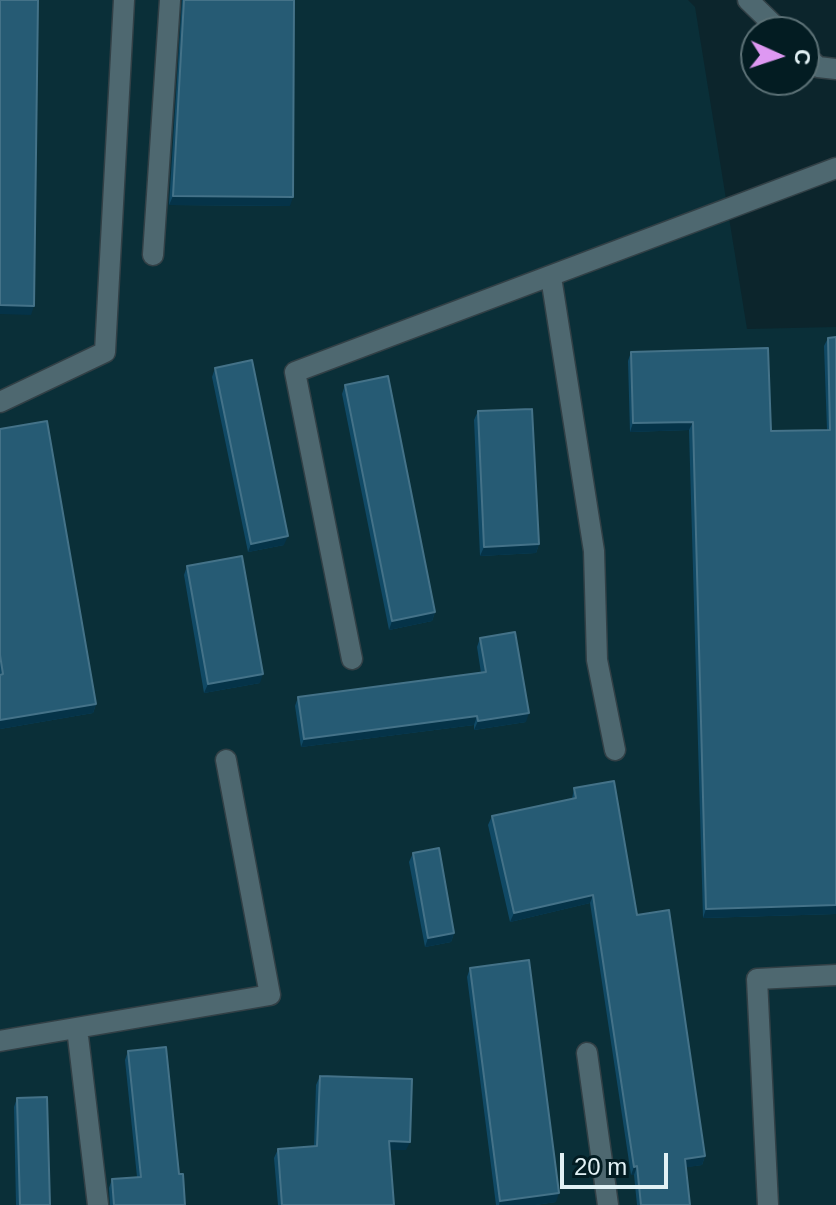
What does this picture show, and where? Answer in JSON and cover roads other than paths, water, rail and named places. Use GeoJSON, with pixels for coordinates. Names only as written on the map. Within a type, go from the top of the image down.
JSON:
{"type":"FeatureCollection","features":[{"type":"Feature","properties":{"kind":"street"},"geometry":{"type":"LineString","coordinates":[[0,402],[105,352],[124,0]]}},
{"type":"Feature","properties":{"kind":"street"},"geometry":{"type":"LineString","coordinates":[[153,255],[170,0]]}},
{"type":"Feature","properties":{"kind":"street"},"geometry":{"type":"LineString","coordinates":[[748,0],[764,16]]}},
{"type":"Feature","properties":{"kind":"street"},"geometry":{"type":"LineString","coordinates":[[352,659],[295,372],[836,168]]}},
{"type":"Feature","properties":{"kind":"street"},"geometry":{"type":"LineString","coordinates":[[551,277],[594,551],[597,660],[615,750]]}},
{"type":"Feature","properties":{"kind":"street"},"geometry":{"type":"LineString","coordinates":[[0,1041],[270,995],[226,760]]}},
{"type":"Feature","properties":{"kind":"street"},"geometry":{"type":"LineString","coordinates":[[768,1205],[757,979],[836,975]]}},
{"type":"Feature","properties":{"kind":"street"},"geometry":{"type":"LineString","coordinates":[[77,1028],[98,1205]]}},
{"type":"Feature","properties":{"kind":"street"},"geometry":{"type":"LineString","coordinates":[[587,1053],[608,1205]]}}]}
